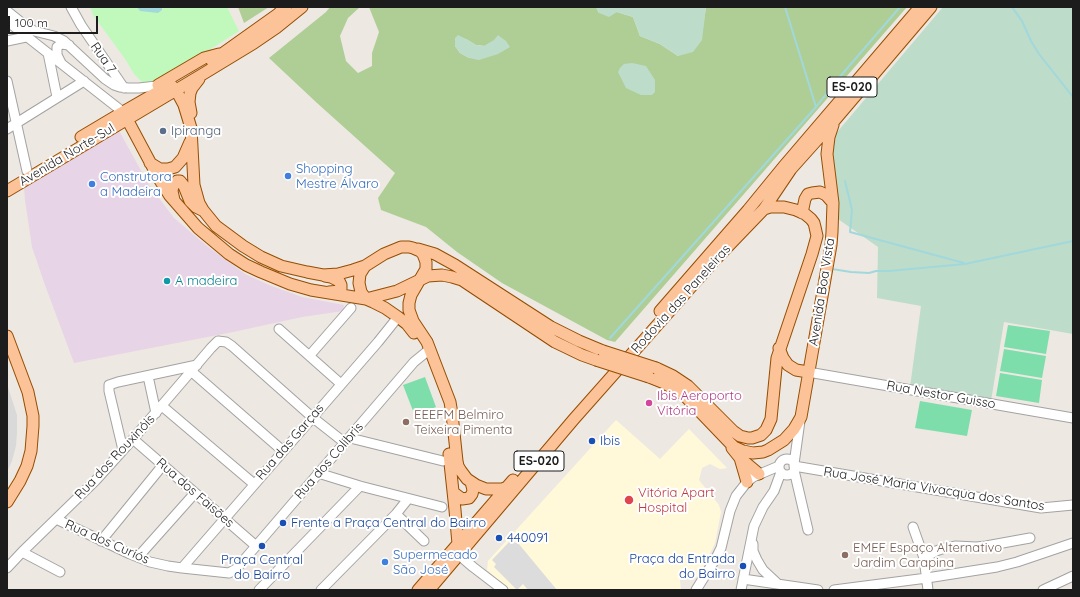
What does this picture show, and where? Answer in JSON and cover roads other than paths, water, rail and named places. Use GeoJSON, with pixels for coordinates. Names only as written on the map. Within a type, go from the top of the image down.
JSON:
{"type":"FeatureCollection","features":[{"type":"Feature","properties":{"kind":"main road"},"geometry":{"type":"LineString","coordinates":[[174,88],[286,7]]}},
{"type":"Feature","properties":{"kind":"main road"},"geometry":{"type":"LineString","coordinates":[[302,7],[276,28],[203,74],[125,115],[165,190],[198,228],[213,242],[233,257],[266,275],[290,284],[311,290],[366,300],[385,308],[411,329],[421,346],[427,351],[450,402],[457,461],[460,471],[471,482],[481,487],[491,490],[507,487]]}},
{"type":"Feature","properties":{"kind":"main road","name":"Rodovia das Paneleiras"},"geometry":{"type":"LineString","coordinates":[[429,590],[458,549],[507,487],[748,210],[920,7]]}},
{"type":"Feature","properties":{"kind":"main road","name":"Rodovia das Paneleiras"},"geometry":{"type":"LineString","coordinates":[[418,590],[458,549],[714,261],[764,209],[791,169],[931,7]]}},
{"type":"Feature","properties":{"kind":"main road"},"geometry":{"type":"LineString","coordinates":[[156,86],[204,58],[224,52]]}},
{"type":"Feature","properties":{"kind":"main road"},"geometry":{"type":"LineString","coordinates":[[203,74],[194,85],[190,93],[189,102],[192,119],[191,132],[194,185],[197,198],[203,210],[216,226],[250,251],[293,270],[331,277],[339,281],[341,285],[340,291],[336,292],[311,290]]}},
{"type":"Feature","properties":{"kind":"main road"},"geometry":{"type":"LineString","coordinates":[[150,162],[160,169],[168,169],[175,167],[183,158],[191,132],[186,109],[174,88]]}},
{"type":"Feature","properties":{"kind":"main road","name":"Avenida Norte-Sul"},"geometry":{"type":"LineString","coordinates":[[7,183],[125,115]]}},
{"type":"Feature","properties":{"kind":"main road","name":"Avenida Norte-Sul"},"geometry":{"type":"LineString","coordinates":[[7,191],[125,115]]}},
{"type":"Feature","properties":{"kind":"main road","name":"Avenida Boa Vista"},"geometry":{"type":"LineString","coordinates":[[801,417],[830,245],[832,203],[827,154],[829,137],[834,121]]}},
{"type":"Feature","properties":{"kind":"main road"},"geometry":{"type":"LineString","coordinates":[[175,203],[172,188],[175,182],[180,181],[184,186],[190,201],[203,210]]}},
{"type":"Feature","properties":{"kind":"main road"},"geometry":{"type":"LineString","coordinates":[[802,213],[805,199],[808,194],[820,192],[826,195],[832,203]]}},
{"type":"Feature","properties":{"kind":"main road","name":"Avenida Boa Vista"},"geometry":{"type":"LineString","coordinates":[[653,373],[673,376],[688,386],[736,434],[752,438],[764,433],[770,423],[779,348],[812,254],[816,240],[816,231],[814,223],[808,216],[802,213],[784,207],[764,209]]}},
{"type":"Feature","properties":{"kind":"main road"},"geometry":{"type":"LineString","coordinates":[[315,274],[338,274],[353,270],[364,266],[384,254],[405,246],[435,254],[455,264],[551,327],[578,341],[653,373],[689,399],[740,458],[760,474]]}},
{"type":"Feature","properties":{"kind":"main road"},"geometry":{"type":"LineString","coordinates":[[414,248],[420,251],[425,258],[426,269],[410,299],[409,310],[413,321],[423,336],[444,407],[454,493],[458,549]]}},
{"type":"Feature","properties":{"kind":"main road"},"geometry":{"type":"LineString","coordinates":[[364,266],[360,274],[359,283],[361,292],[366,300]]}},
{"type":"Feature","properties":{"kind":"main road"},"geometry":{"type":"LineString","coordinates":[[366,300],[396,291],[428,276],[448,275],[457,278],[543,335],[568,349],[596,360],[653,373]]}},
{"type":"Feature","properties":{"kind":"main road"},"geometry":{"type":"LineString","coordinates":[[7,336],[28,392],[33,416],[33,426],[32,441],[27,466],[18,486],[7,502]]}},
{"type":"Feature","properties":{"kind":"main road"},"geometry":{"type":"LineString","coordinates":[[792,368],[799,365],[813,346]]}},
{"type":"Feature","properties":{"kind":"main road"},"geometry":{"type":"LineString","coordinates":[[779,348],[785,362],[792,368],[808,372]]}},
{"type":"Feature","properties":{"kind":"main road"},"geometry":{"type":"LineString","coordinates":[[7,356],[22,399],[26,426],[22,458],[13,479],[7,488]]}},
{"type":"Feature","properties":{"kind":"main road"},"geometry":{"type":"LineString","coordinates":[[710,422],[738,449],[758,453],[768,450],[784,440],[794,430],[801,417]]}},
{"type":"Feature","properties":{"kind":"main road"},"geometry":{"type":"LineString","coordinates":[[740,458],[747,482]]}},
{"type":"Feature","properties":{"kind":"main road"},"geometry":{"type":"LineString","coordinates":[[454,493],[462,499],[469,498],[472,494],[471,482]]}},
{"type":"Feature","properties":{"kind":"street","name":"Rua 7"},"geometry":{"type":"LineString","coordinates":[[71,7],[84,31],[124,88]]}},
{"type":"Feature","properties":{"kind":"street"},"geometry":{"type":"LineString","coordinates":[[7,11],[34,31],[60,38],[105,79],[114,85],[124,88],[156,86],[174,88]]}},
{"type":"Feature","properties":{"kind":"street"},"geometry":{"type":"LineString","coordinates":[[7,21],[125,115]]}},
{"type":"Feature","properties":{"kind":"street"},"geometry":{"type":"LineString","coordinates":[[7,41],[26,37]]}},
{"type":"Feature","properties":{"kind":"street"},"geometry":{"type":"LineString","coordinates":[[61,63],[57,55],[57,47],[61,44],[69,45]]}},
{"type":"Feature","properties":{"kind":"street"},"geometry":{"type":"LineString","coordinates":[[48,53],[57,97]]}},
{"type":"Feature","properties":{"kind":"street"},"geometry":{"type":"LineString","coordinates":[[7,81],[27,171]]}},
{"type":"Feature","properties":{"kind":"street"},"geometry":{"type":"LineString","coordinates":[[7,129],[84,81]]}},
{"type":"Feature","properties":{"kind":"street"},"geometry":{"type":"LineString","coordinates":[[310,355],[351,308]]}},
{"type":"Feature","properties":{"kind":"street","name":"Rua das Garças"},"geometry":{"type":"LineString","coordinates":[[182,568],[398,317]]}},
{"type":"Feature","properties":{"kind":"street"},"geometry":{"type":"LineString","coordinates":[[279,329],[341,384]]}},
{"type":"Feature","properties":{"kind":"street","name":"Rua dos Rouxinóis"},"geometry":{"type":"LineString","coordinates":[[8,568],[56,518],[96,480],[218,341],[226,342],[232,346],[312,417]]}},
{"type":"Feature","properties":{"kind":"street","name":"Rua dos Colibris"},"geometry":{"type":"LineString","coordinates":[[229,573],[236,569],[410,366],[427,351]]}},
{"type":"Feature","properties":{"kind":"street"},"geometry":{"type":"LineString","coordinates":[[123,450],[109,391],[109,385],[194,368],[283,450]]}},
{"type":"Feature","properties":{"kind":"street","name":"Rua Nestor Guisso"},"geometry":{"type":"LineString","coordinates":[[808,372],[1073,418]]}},
{"type":"Feature","properties":{"kind":"street"},"geometry":{"type":"LineString","coordinates":[[148,376],[156,413]]}},
{"type":"Feature","properties":{"kind":"street"},"geometry":{"type":"LineString","coordinates":[[162,406],[254,484]]}},
{"type":"Feature","properties":{"kind":"street"},"geometry":{"type":"LineString","coordinates":[[312,417],[347,440],[443,461]]}},
{"type":"Feature","properties":{"kind":"street","name":"Avenida Boa Vista"},"geometry":{"type":"LineString","coordinates":[[789,469],[801,417]]}},
{"type":"Feature","properties":{"kind":"street","name":"Rua dos Faisões"},"geometry":{"type":"LineString","coordinates":[[133,439],[256,546]]}},
{"type":"Feature","properties":{"kind":"street"},"geometry":{"type":"LineString","coordinates":[[101,541],[163,465]]}},
{"type":"Feature","properties":{"kind":"street"},"geometry":{"type":"LineString","coordinates":[[696,590],[721,548],[736,496],[753,477],[760,474],[789,469]]}},
{"type":"Feature","properties":{"kind":"street"},"geometry":{"type":"LineString","coordinates":[[742,590],[754,526],[760,513],[789,469]]}},
{"type":"Feature","properties":{"kind":"street"},"geometry":{"type":"LineString","coordinates":[[789,469],[808,530]]}},
{"type":"Feature","properties":{"kind":"street","name":"Rua José Maria Vivacqua dos Santos"},"geometry":{"type":"LineString","coordinates":[[789,469],[1041,508],[1073,505]]}},
{"type":"Feature","properties":{"kind":"street"},"geometry":{"type":"LineString","coordinates":[[318,474],[442,507]]}},
{"type":"Feature","properties":{"kind":"street"},"geometry":{"type":"LineString","coordinates":[[259,590],[360,486]]}},
{"type":"Feature","properties":{"kind":"street"},"geometry":{"type":"LineString","coordinates":[[138,557],[195,493]]}},
{"type":"Feature","properties":{"kind":"street"},"geometry":{"type":"LineString","coordinates":[[321,590],[396,514],[408,499]]}},
{"type":"Feature","properties":{"kind":"street"},"geometry":{"type":"LineString","coordinates":[[396,514],[424,541]]}},
{"type":"Feature","properties":{"kind":"street","name":"Rua dos Curiós"},"geometry":{"type":"LineString","coordinates":[[56,518],[101,541],[158,564],[229,573]]}},
{"type":"Feature","properties":{"kind":"street"},"geometry":{"type":"LineString","coordinates":[[913,527],[924,558],[928,590]]}},
{"type":"Feature","properties":{"kind":"street"},"geometry":{"type":"LineString","coordinates":[[752,538],[757,560],[764,570],[778,584]]}},
{"type":"Feature","properties":{"kind":"street"},"geometry":{"type":"LineString","coordinates":[[924,558],[936,551],[950,547],[986,546],[1030,538]]}},
{"type":"Feature","properties":{"kind":"street"},"geometry":{"type":"LineString","coordinates":[[834,590],[876,587],[997,567],[1017,562],[1073,543]]}},
{"type":"Feature","properties":{"kind":"street"},"geometry":{"type":"LineString","coordinates":[[458,549],[473,567],[503,590]]}},
{"type":"Feature","properties":{"kind":"street"},"geometry":{"type":"LineString","coordinates":[[22,552],[60,572]]}},
{"type":"Feature","properties":{"kind":"street"},"geometry":{"type":"LineString","coordinates":[[1043,590],[1073,576]]}},
{"type":"Feature","properties":{"kind":"street"},"geometry":{"type":"LineString","coordinates":[[743,579],[795,588],[818,590]]}},
{"type":"Feature","properties":{"kind":"water"},"geometry":{"type":"Polygon","coordinates":[[[137,7],[162,7],[162,10],[158,13],[140,11],[137,7]]]}},
{"type":"Feature","properties":{"kind":"waterway"},"geometry":{"type":"LineString","coordinates":[[785,7],[816,107]]}},
{"type":"Feature","properties":{"kind":"waterway"},"geometry":{"type":"LineString","coordinates":[[610,338],[816,107],[900,7]]}},
{"type":"Feature","properties":{"kind":"waterway"},"geometry":{"type":"LineString","coordinates":[[1012,7],[1022,21],[1039,54],[1073,97]]}},
{"type":"Feature","properties":{"kind":"waterway"},"geometry":{"type":"LineString","coordinates":[[845,181],[852,210],[850,232],[964,263]]}},
{"type":"Feature","properties":{"kind":"waterway"},"geometry":{"type":"LineString","coordinates":[[832,269],[869,273],[876,271],[965,264],[1073,241]]}},
{"type":"Feature","properties":{"kind":"place","name":"Ipiranga"},"geometry":{"type":"Point","coordinates":[163,131]}},
{"type":"Feature","properties":{"kind":"place","name":"Shopping Mestre Álvaro"},"geometry":{"type":"Point","coordinates":[288,176]}},
{"type":"Feature","properties":{"kind":"place","name":"Construtora a Madeira"},"geometry":{"type":"Point","coordinates":[92,184]}},
{"type":"Feature","properties":{"kind":"place","name":"A madeira"},"geometry":{"type":"Point","coordinates":[167,281]}},
{"type":"Feature","properties":{"kind":"place","name":"Ibis Aeroporto Vitória"},"geometry":{"type":"Point","coordinates":[649,403]}},
{"type":"Feature","properties":{"kind":"place","name":"EEEFM Belmiro Teixeira Pimenta"},"geometry":{"type":"Point","coordinates":[406,422]}},
{"type":"Feature","properties":{"kind":"place","name":"Ibis"},"geometry":{"type":"Point","coordinates":[592,441]}},
{"type":"Feature","properties":{"kind":"place","name":"Vitória Apart Hospital"},"geometry":{"type":"Point","coordinates":[629,500]}},
{"type":"Feature","properties":{"kind":"place","name":"Frente a Praça Central do Bairro"},"geometry":{"type":"Point","coordinates":[283,523]}},
{"type":"Feature","properties":{"kind":"place","name":"440091"},"geometry":{"type":"Point","coordinates":[499,538]}},
{"type":"Feature","properties":{"kind":"place","name":"Praça Central do Bairro"},"geometry":{"type":"Point","coordinates":[262,546]}},
{"type":"Feature","properties":{"kind":"place","name":"EMEF Espaço Alternativo Jardim Carapina"},"geometry":{"type":"Point","coordinates":[845,555]}},
{"type":"Feature","properties":{"kind":"place","name":"Supermecado São José"},"geometry":{"type":"Point","coordinates":[385,562]}},
{"type":"Feature","properties":{"kind":"place","name":"Praça da Entrada do Bairro"},"geometry":{"type":"Point","coordinates":[743,566]}}]}
